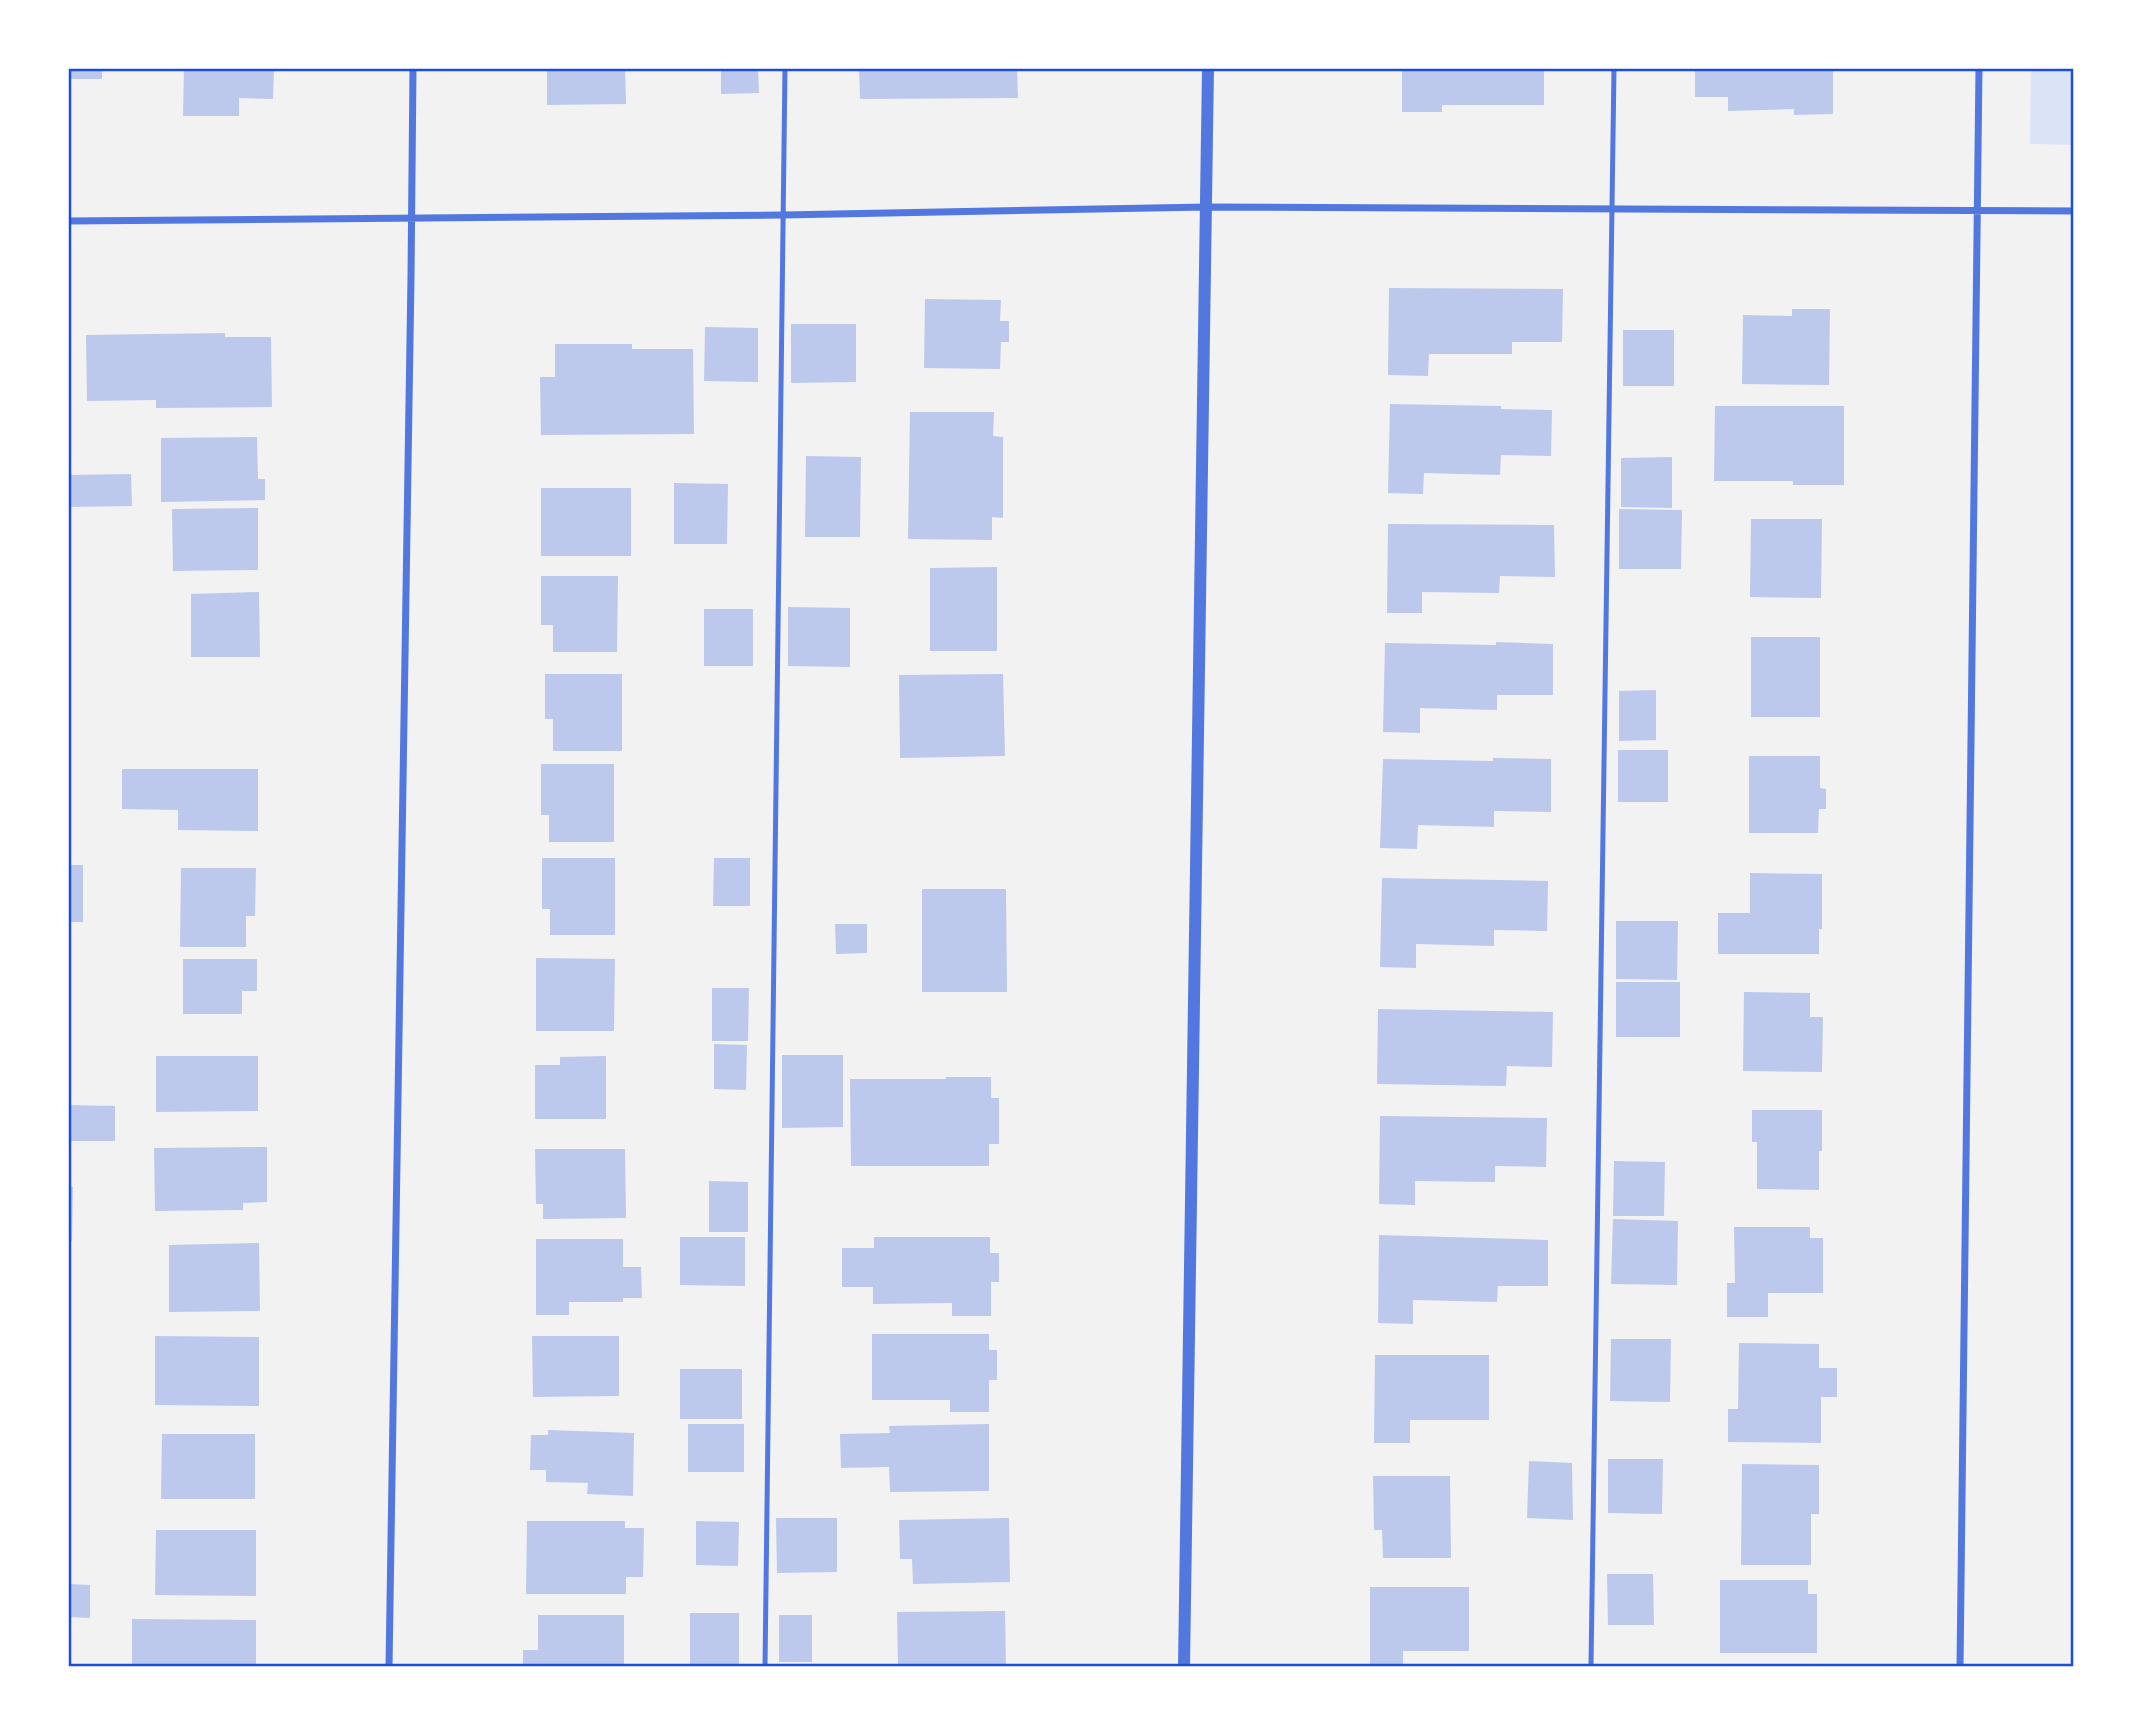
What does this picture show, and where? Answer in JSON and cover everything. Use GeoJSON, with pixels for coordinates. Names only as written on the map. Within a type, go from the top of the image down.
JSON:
{"type":"FeatureCollection","features":[{"type":"Feature","properties":{"kind":"street"},"geometry":{"type":"LineString","coordinates":[[389,1667],[413,68]]}},
{"type":"Feature","properties":{"kind":"street"},"geometry":{"type":"LineString","coordinates":[[1184,1667],[1208,68]]}},
{"type":"Feature","properties":{"kind":"street"},"geometry":{"type":"LineString","coordinates":[[1960,1667],[1979,68]]}},
{"type":"Feature","properties":{"kind":"street"},"geometry":{"type":"LineString","coordinates":[[68,221],[783,215],[1206,207],[2074,211]]}},
{"type":"Feature","properties":{"kind":"lane"},"geometry":{"type":"LineString","coordinates":[[765,1667],[785,68]]}},
{"type":"Feature","properties":{"kind":"lane"},"geometry":{"type":"LineString","coordinates":[[1591,1667],[1614,68]]}},
{"type":"Feature","properties":{"kind":"shaded area"},"geometry":{"type":"Polygon","coordinates":[[[2031,68],[2074,68],[2074,145],[2030,144],[2031,68]]]}},
{"type":"Feature","properties":{"kind":"building"},"geometry":{"type":"Polygon","coordinates":[[[68,68],[102,68],[102,79],[68,79],[68,68]]]}},
{"type":"Feature","properties":{"kind":"building"},"geometry":{"type":"Polygon","coordinates":[[[184,68],[274,68],[273,99],[239,98],[239,116],[183,116],[184,68]]]}},
{"type":"Feature","properties":{"kind":"building"},"geometry":{"type":"Polygon","coordinates":[[[547,68],[625,68],[626,104],[547,105],[547,68]]]}},
{"type":"Feature","properties":{"kind":"building"},"geometry":{"type":"Polygon","coordinates":[[[721,68],[758,68],[759,93],[721,94],[721,68]]]}},
{"type":"Feature","properties":{"kind":"building"},"geometry":{"type":"Polygon","coordinates":[[[859,68],[1017,68],[1018,98],[860,99],[859,68]]]}},
{"type":"Feature","properties":{"kind":"building"},"geometry":{"type":"Polygon","coordinates":[[[1402,68],[1544,68],[1544,105],[1442,105],[1442,112],[1402,112],[1402,68]]]}},
{"type":"Feature","properties":{"kind":"building"},"geometry":{"type":"Polygon","coordinates":[[[1695,68],[1833,68],[1833,114],[1794,115],[1794,109],[1728,111],[1728,97],[1695,97],[1695,68]]]}},
{"type":"Feature","properties":{"kind":"building"},"geometry":{"type":"Polygon","coordinates":[[[1389,288],[1563,289],[1562,342],[1512,342],[1512,354],[1429,354],[1428,376],[1388,375],[1389,288]]]}},
{"type":"Feature","properties":{"kind":"building"},"geometry":{"type":"Polygon","coordinates":[[[925,299],[1001,300],[1000,321],[1009,321],[1009,342],[1001,342],[1000,369],[924,368],[925,299]]]}},
{"type":"Feature","properties":{"kind":"building"},"geometry":{"type":"Polygon","coordinates":[[[1792,309],[1830,309],[1829,385],[1742,384],[1743,315],[1792,316],[1792,309]]]}},
{"type":"Feature","properties":{"kind":"building"},"geometry":{"type":"Polygon","coordinates":[[[791,324],[856,324],[856,382],[791,383],[791,324]]]}},
{"type":"Feature","properties":{"kind":"building"},"geometry":{"type":"Polygon","coordinates":[[[705,327],[758,328],[758,382],[704,381],[705,327]]]}},
{"type":"Feature","properties":{"kind":"building"},"geometry":{"type":"Polygon","coordinates":[[[1623,330],[1674,330],[1674,386],[1623,386],[1623,330]]]}},
{"type":"Feature","properties":{"kind":"building"},"geometry":{"type":"Polygon","coordinates":[[[225,333],[225,337],[271,337],[272,407],[156,408],[156,400],[87,401],[86,335],[225,333]]]}},
{"type":"Feature","properties":{"kind":"building"},"geometry":{"type":"Polygon","coordinates":[[[555,344],[632,344],[632,349],[693,349],[694,434],[541,435],[540,377],[555,377],[555,344]]]}},
{"type":"Feature","properties":{"kind":"building"},"geometry":{"type":"Polygon","coordinates":[[[1390,404],[1501,406],[1501,409],[1552,410],[1551,456],[1501,455],[1500,475],[1424,473],[1423,494],[1388,493],[1390,404]]]}},
{"type":"Feature","properties":{"kind":"building"},"geometry":{"type":"Polygon","coordinates":[[[1715,406],[1844,406],[1844,485],[1793,485],[1793,481],[1714,481],[1715,406]]]}},
{"type":"Feature","properties":{"kind":"building"},"geometry":{"type":"Polygon","coordinates":[[[910,412],[994,412],[993,436],[1003,437],[1003,518],[992,517],[992,540],[908,539],[910,412]]]}},
{"type":"Feature","properties":{"kind":"building"},"geometry":{"type":"Polygon","coordinates":[[[257,437],[258,479],[265,479],[265,500],[161,502],[161,438],[257,437]]]}},
{"type":"Feature","properties":{"kind":"building"},"geometry":{"type":"Polygon","coordinates":[[[806,456],[861,457],[860,537],[805,537],[806,456]]]}},
{"type":"Feature","properties":{"kind":"building"},"geometry":{"type":"Polygon","coordinates":[[[1672,457],[1672,508],[1621,507],[1621,458],[1672,457]]]}},
{"type":"Feature","properties":{"kind":"building"},"geometry":{"type":"Polygon","coordinates":[[[131,474],[132,506],[69,507],[68,475],[131,474]]]}},
{"type":"Feature","properties":{"kind":"building"},"geometry":{"type":"Polygon","coordinates":[[[674,483],[728,484],[727,544],[674,544],[674,483]]]}},
{"type":"Feature","properties":{"kind":"building"},"geometry":{"type":"Polygon","coordinates":[[[541,488],[631,488],[631,556],[541,556],[541,488]]]}},
{"type":"Feature","properties":{"kind":"building"},"geometry":{"type":"Polygon","coordinates":[[[258,508],[258,570],[173,571],[172,509],[258,508]]]}},
{"type":"Feature","properties":{"kind":"building"},"geometry":{"type":"Polygon","coordinates":[[[1619,509],[1682,510],[1681,569],[1619,569],[1619,509]]]}},
{"type":"Feature","properties":{"kind":"building"},"geometry":{"type":"Polygon","coordinates":[[[1751,519],[1822,519],[1821,598],[1750,597],[1751,519]]]}},
{"type":"Feature","properties":{"kind":"building"},"geometry":{"type":"Polygon","coordinates":[[[1388,524],[1554,525],[1555,577],[1500,576],[1499,593],[1422,592],[1422,613],[1387,613],[1388,524]]]}},
{"type":"Feature","properties":{"kind":"building"},"geometry":{"type":"Polygon","coordinates":[[[997,567],[997,651],[930,651],[930,568],[997,567]]]}},
{"type":"Feature","properties":{"kind":"building"},"geometry":{"type":"Polygon","coordinates":[[[541,576],[618,576],[617,652],[553,652],[553,625],[541,625],[541,576]]]}},
{"type":"Feature","properties":{"kind":"building"},"geometry":{"type":"Polygon","coordinates":[[[259,592],[260,657],[191,657],[191,594],[259,592]]]}},
{"type":"Feature","properties":{"kind":"building"},"geometry":{"type":"Polygon","coordinates":[[[788,607],[850,608],[850,667],[788,666],[788,607]]]}},
{"type":"Feature","properties":{"kind":"building"},"geometry":{"type":"Polygon","coordinates":[[[704,609],[753,609],[753,666],[704,666],[704,609]]]}},
{"type":"Feature","properties":{"kind":"building"},"geometry":{"type":"Polygon","coordinates":[[[1751,637],[1820,637],[1820,717],[1751,717],[1751,637]]]}},
{"type":"Feature","properties":{"kind":"building"},"geometry":{"type":"Polygon","coordinates":[[[1496,642],[1553,644],[1553,695],[1497,695],[1497,710],[1420,708],[1420,733],[1383,732],[1385,643],[1496,645],[1496,642]]]}},
{"type":"Feature","properties":{"kind":"building"},"geometry":{"type":"Polygon","coordinates":[[[545,674],[622,674],[622,751],[553,751],[553,719],[545,719],[545,674]]]}},
{"type":"Feature","properties":{"kind":"building"},"geometry":{"type":"Polygon","coordinates":[[[1003,674],[1005,756],[900,758],[899,675],[1003,674]]]}},
{"type":"Feature","properties":{"kind":"building"},"geometry":{"type":"Polygon","coordinates":[[[1656,690],[1656,740],[1619,741],[1619,691],[1656,690]]]}},
{"type":"Feature","properties":{"kind":"building"},"geometry":{"type":"Polygon","coordinates":[[[1618,750],[1668,750],[1668,802],[1618,802],[1618,750]]]}},
{"type":"Feature","properties":{"kind":"building"},"geometry":{"type":"Polygon","coordinates":[[[1749,756],[1820,756],[1820,788],[1826,789],[1826,809],[1819,809],[1818,833],[1749,833],[1749,756]]]}},
{"type":"Feature","properties":{"kind":"building"},"geometry":{"type":"Polygon","coordinates":[[[1493,758],[1551,759],[1551,812],[1494,811],[1494,827],[1418,825],[1417,849],[1380,848],[1383,759],[1493,761],[1493,758]]]}},
{"type":"Feature","properties":{"kind":"building"},"geometry":{"type":"Polygon","coordinates":[[[541,764],[614,764],[614,842],[549,842],[549,815],[541,815],[541,764]]]}},
{"type":"Feature","properties":{"kind":"building"},"geometry":{"type":"Polygon","coordinates":[[[122,769],[258,769],[258,831],[178,830],[178,810],[122,809],[122,769]]]}},
{"type":"Feature","properties":{"kind":"building"},"geometry":{"type":"Polygon","coordinates":[[[542,858],[615,858],[615,935],[550,935],[550,909],[542,909],[542,858]]]}},
{"type":"Feature","properties":{"kind":"building"},"geometry":{"type":"Polygon","coordinates":[[[714,858],[750,858],[750,906],[713,906],[714,858]]]}},
{"type":"Feature","properties":{"kind":"building"},"geometry":{"type":"Polygon","coordinates":[[[68,865],[83,865],[83,922],[68,922],[68,865]]]}},
{"type":"Feature","properties":{"kind":"building"},"geometry":{"type":"Polygon","coordinates":[[[181,868],[256,868],[255,916],[246,916],[246,947],[180,947],[181,868]]]}},
{"type":"Feature","properties":{"kind":"building"},"geometry":{"type":"Polygon","coordinates":[[[1750,873],[1822,874],[1819,954],[1718,954],[1718,913],[1750,913],[1750,873]]]}},
{"type":"Feature","properties":{"kind":"building"},"geometry":{"type":"Polygon","coordinates":[[[1382,878],[1548,881],[1547,931],[1494,930],[1494,946],[1416,944],[1416,968],[1380,967],[1382,878]]]}},
{"type":"Feature","properties":{"kind":"building"},"geometry":{"type":"Polygon","coordinates":[[[922,889],[1006,889],[1007,992],[922,992],[922,889]]]}},
{"type":"Feature","properties":{"kind":"building"},"geometry":{"type":"Polygon","coordinates":[[[1616,921],[1678,921],[1677,980],[1616,979],[1616,921]]]}},
{"type":"Feature","properties":{"kind":"building"},"geometry":{"type":"Polygon","coordinates":[[[835,924],[867,924],[867,953],[836,954],[835,924]]]}},
{"type":"Feature","properties":{"kind":"building"},"geometry":{"type":"Polygon","coordinates":[[[536,958],[615,959],[614,1031],[536,1031],[536,958]]]}},
{"type":"Feature","properties":{"kind":"building"},"geometry":{"type":"Polygon","coordinates":[[[183,959],[257,959],[257,991],[242,991],[242,1014],[183,1014],[183,959]]]}},
{"type":"Feature","properties":{"kind":"building"},"geometry":{"type":"Polygon","coordinates":[[[1616,982],[1680,982],[1680,1037],[1616,1037],[1616,982]]]}},
{"type":"Feature","properties":{"kind":"building"},"geometry":{"type":"Polygon","coordinates":[[[712,988],[749,988],[748,1041],[712,1041],[712,988]]]}},
{"type":"Feature","properties":{"kind":"building"},"geometry":{"type":"Polygon","coordinates":[[[1744,992],[1810,993],[1810,1017],[1823,1017],[1822,1072],[1743,1071],[1744,992]]]}},
{"type":"Feature","properties":{"kind":"building"},"geometry":{"type":"Polygon","coordinates":[[[1378,1009],[1553,1012],[1552,1067],[1507,1066],[1506,1086],[1377,1084],[1378,1009]]]}},
{"type":"Feature","properties":{"kind":"building"},"geometry":{"type":"Polygon","coordinates":[[[714,1044],[747,1045],[746,1090],[714,1089],[714,1044]]]}},
{"type":"Feature","properties":{"kind":"building"},"geometry":{"type":"Polygon","coordinates":[[[782,1055],[843,1055],[843,1127],[782,1128],[782,1055]]]}},
{"type":"Feature","properties":{"kind":"building"},"geometry":{"type":"Polygon","coordinates":[[[156,1056],[258,1056],[258,1111],[156,1112],[156,1056]]]}},
{"type":"Feature","properties":{"kind":"building"},"geometry":{"type":"Polygon","coordinates":[[[606,1056],[606,1119],[535,1119],[535,1065],[560,1065],[560,1057],[606,1056]]]}},
{"type":"Feature","properties":{"kind":"building"},"geometry":{"type":"Polygon","coordinates":[[[991,1077],[991,1098],[999,1098],[999,1144],[989,1144],[989,1166],[851,1166],[850,1079],[991,1077]]]}},
{"type":"Feature","properties":{"kind":"building"},"geometry":{"type":"Polygon","coordinates":[[[68,1105],[115,1106],[115,1141],[68,1141],[68,1105]]]}},
{"type":"Feature","properties":{"kind":"building"},"geometry":{"type":"Polygon","coordinates":[[[1752,1110],[1822,1110],[1819,1190],[1757,1189],[1757,1142],[1752,1142],[1752,1110]]]}},
{"type":"Feature","properties":{"kind":"building"},"geometry":{"type":"Polygon","coordinates":[[[1380,1116],[1547,1118],[1546,1167],[1495,1166],[1495,1182],[1415,1181],[1415,1205],[1379,1204],[1380,1116]]]}},
{"type":"Feature","properties":{"kind":"building"},"geometry":{"type":"Polygon","coordinates":[[[267,1147],[267,1202],[243,1203],[243,1210],[155,1211],[154,1148],[267,1147]]]}},
{"type":"Feature","properties":{"kind":"building"},"geometry":{"type":"Polygon","coordinates":[[[535,1149],[625,1149],[626,1218],[543,1219],[543,1204],[536,1204],[535,1149]]]}},
{"type":"Feature","properties":{"kind":"building"},"geometry":{"type":"Polygon","coordinates":[[[1614,1161],[1665,1162],[1664,1216],[1613,1216],[1614,1161]]]}},
{"type":"Feature","properties":{"kind":"building"},"geometry":{"type":"Polygon","coordinates":[[[709,1181],[748,1182],[748,1232],[709,1232],[709,1181]]]}},
{"type":"Feature","properties":{"kind":"building"},"geometry":{"type":"Polygon","coordinates":[[[68,1187],[73,1187],[72,1241],[68,1241],[68,1187]]]}},
{"type":"Feature","properties":{"kind":"building"},"geometry":{"type":"Polygon","coordinates":[[[1613,1219],[1678,1221],[1677,1285],[1611,1284],[1613,1219]]]}},
{"type":"Feature","properties":{"kind":"building"},"geometry":{"type":"Polygon","coordinates":[[[1734,1227],[1810,1227],[1810,1238],[1823,1238],[1823,1293],[1768,1293],[1768,1317],[1727,1317],[1727,1283],[1735,1283],[1734,1227]]]}},
{"type":"Feature","properties":{"kind":"building"},"geometry":{"type":"Polygon","coordinates":[[[1379,1235],[1548,1240],[1548,1286],[1498,1286],[1497,1302],[1413,1300],[1413,1324],[1378,1323],[1379,1235]]]}},
{"type":"Feature","properties":{"kind":"building"},"geometry":{"type":"Polygon","coordinates":[[[680,1237],[745,1237],[745,1286],[680,1285],[680,1237]]]}},
{"type":"Feature","properties":{"kind":"building"},"geometry":{"type":"Polygon","coordinates":[[[874,1237],[990,1237],[990,1253],[999,1253],[999,1282],[991,1282],[991,1316],[952,1316],[952,1303],[873,1304],[873,1287],[842,1287],[842,1248],[874,1248],[874,1237]]]}},
{"type":"Feature","properties":{"kind":"building"},"geometry":{"type":"Polygon","coordinates":[[[536,1239],[623,1239],[623,1267],[641,1267],[642,1298],[623,1298],[623,1302],[569,1302],[569,1315],[536,1315],[536,1239]]]}},
{"type":"Feature","properties":{"kind":"building"},"geometry":{"type":"Polygon","coordinates":[[[259,1243],[260,1311],[169,1312],[169,1245],[259,1243]]]}},
{"type":"Feature","properties":{"kind":"building"},"geometry":{"type":"Polygon","coordinates":[[[872,1334],[989,1334],[989,1350],[997,1350],[997,1380],[989,1380],[989,1412],[950,1412],[950,1400],[872,1400],[872,1334]]]}},
{"type":"Feature","properties":{"kind":"building"},"geometry":{"type":"Polygon","coordinates":[[[155,1336],[259,1337],[259,1406],[155,1405],[155,1336]]]}},
{"type":"Feature","properties":{"kind":"building"},"geometry":{"type":"Polygon","coordinates":[[[532,1336],[619,1336],[619,1396],[533,1397],[532,1336]]]}},
{"type":"Feature","properties":{"kind":"building"},"geometry":{"type":"Polygon","coordinates":[[[1611,1339],[1671,1339],[1670,1402],[1610,1401],[1611,1339]]]}},
{"type":"Feature","properties":{"kind":"building"},"geometry":{"type":"Polygon","coordinates":[[[1739,1343],[1819,1344],[1819,1368],[1837,1368],[1837,1397],[1821,1397],[1821,1443],[1728,1442],[1728,1409],[1738,1409],[1739,1343]]]}},
{"type":"Feature","properties":{"kind":"building"},"geometry":{"type":"Polygon","coordinates":[[[1375,1355],[1489,1355],[1489,1420],[1410,1420],[1410,1443],[1374,1443],[1375,1355]]]}},
{"type":"Feature","properties":{"kind":"building"},"geometry":{"type":"Polygon","coordinates":[[[680,1369],[742,1369],[742,1419],[680,1419],[680,1369]]]}},
{"type":"Feature","properties":{"kind":"building"},"geometry":{"type":"Polygon","coordinates":[[[688,1424],[744,1424],[744,1472],[688,1472],[688,1424]]]}},
{"type":"Feature","properties":{"kind":"building"},"geometry":{"type":"Polygon","coordinates":[[[989,1424],[989,1491],[890,1492],[889,1467],[841,1468],[840,1434],[890,1433],[889,1426],[989,1424]]]}},
{"type":"Feature","properties":{"kind":"building"},"geometry":{"type":"Polygon","coordinates":[[[548,1430],[634,1433],[633,1496],[587,1494],[588,1483],[546,1482],[546,1470],[530,1470],[531,1435],[548,1435],[548,1430]]]}},
{"type":"Feature","properties":{"kind":"building"},"geometry":{"type":"Polygon","coordinates":[[[162,1434],[255,1434],[255,1499],[161,1499],[162,1434]]]}},
{"type":"Feature","properties":{"kind":"building"},"geometry":{"type":"Polygon","coordinates":[[[1608,1459],[1663,1459],[1662,1514],[1608,1513],[1608,1459]]]}},
{"type":"Feature","properties":{"kind":"building"},"geometry":{"type":"Polygon","coordinates":[[[1529,1461],[1572,1463],[1573,1520],[1527,1518],[1529,1461]]]}},
{"type":"Feature","properties":{"kind":"building"},"geometry":{"type":"Polygon","coordinates":[[[1742,1464],[1819,1465],[1819,1514],[1811,1514],[1811,1565],[1741,1565],[1742,1464]]]}},
{"type":"Feature","properties":{"kind":"building"},"geometry":{"type":"Polygon","coordinates":[[[1373,1476],[1450,1476],[1451,1558],[1383,1558],[1382,1530],[1374,1530],[1373,1476]]]}},
{"type":"Feature","properties":{"kind":"building"},"geometry":{"type":"Polygon","coordinates":[[[776,1518],[837,1518],[837,1572],[777,1573],[776,1518]]]}},
{"type":"Feature","properties":{"kind":"building"},"geometry":{"type":"Polygon","coordinates":[[[1009,1518],[1010,1582],[913,1584],[912,1559],[900,1559],[899,1520],[1009,1518]]]}},
{"type":"Feature","properties":{"kind":"building"},"geometry":{"type":"Polygon","coordinates":[[[527,1521],[625,1521],[625,1528],[644,1528],[643,1577],[626,1577],[626,1594],[526,1594],[527,1521]]]}},
{"type":"Feature","properties":{"kind":"building"},"geometry":{"type":"Polygon","coordinates":[[[696,1521],[739,1522],[738,1566],[696,1565],[696,1521]]]}},
{"type":"Feature","properties":{"kind":"building"},"geometry":{"type":"Polygon","coordinates":[[[156,1530],[256,1530],[256,1596],[155,1595],[156,1530]]]}},
{"type":"Feature","properties":{"kind":"building"},"geometry":{"type":"Polygon","coordinates":[[[1607,1574],[1653,1574],[1654,1625],[1608,1625],[1607,1574]]]}},
{"type":"Feature","properties":{"kind":"building"},"geometry":{"type":"Polygon","coordinates":[[[1720,1580],[1808,1580],[1808,1594],[1817,1594],[1817,1653],[1720,1653],[1720,1580]]]}},
{"type":"Feature","properties":{"kind":"building"},"geometry":{"type":"Polygon","coordinates":[[[68,1584],[90,1585],[90,1618],[68,1617],[68,1584]]]}},
{"type":"Feature","properties":{"kind":"building"},"geometry":{"type":"Polygon","coordinates":[[[1370,1587],[1469,1587],[1469,1651],[1403,1651],[1403,1664],[1370,1664],[1370,1587]]]}},
{"type":"Feature","properties":{"kind":"building"},"geometry":{"type":"Polygon","coordinates":[[[1005,1611],[1006,1667],[898,1667],[897,1612],[1005,1611]]]}},
{"type":"Feature","properties":{"kind":"building"},"geometry":{"type":"Polygon","coordinates":[[[690,1613],[739,1613],[739,1667],[690,1667],[690,1613]]]}},
{"type":"Feature","properties":{"kind":"building"},"geometry":{"type":"Polygon","coordinates":[[[538,1615],[624,1615],[624,1667],[523,1667],[523,1650],[538,1650],[538,1615]]]}},
{"type":"Feature","properties":{"kind":"building"},"geometry":{"type":"Polygon","coordinates":[[[779,1615],[812,1615],[812,1662],[779,1662],[779,1615]]]}},
{"type":"Feature","properties":{"kind":"building"},"geometry":{"type":"Polygon","coordinates":[[[132,1619],[256,1620],[256,1667],[132,1667],[132,1619]]]}}]}
